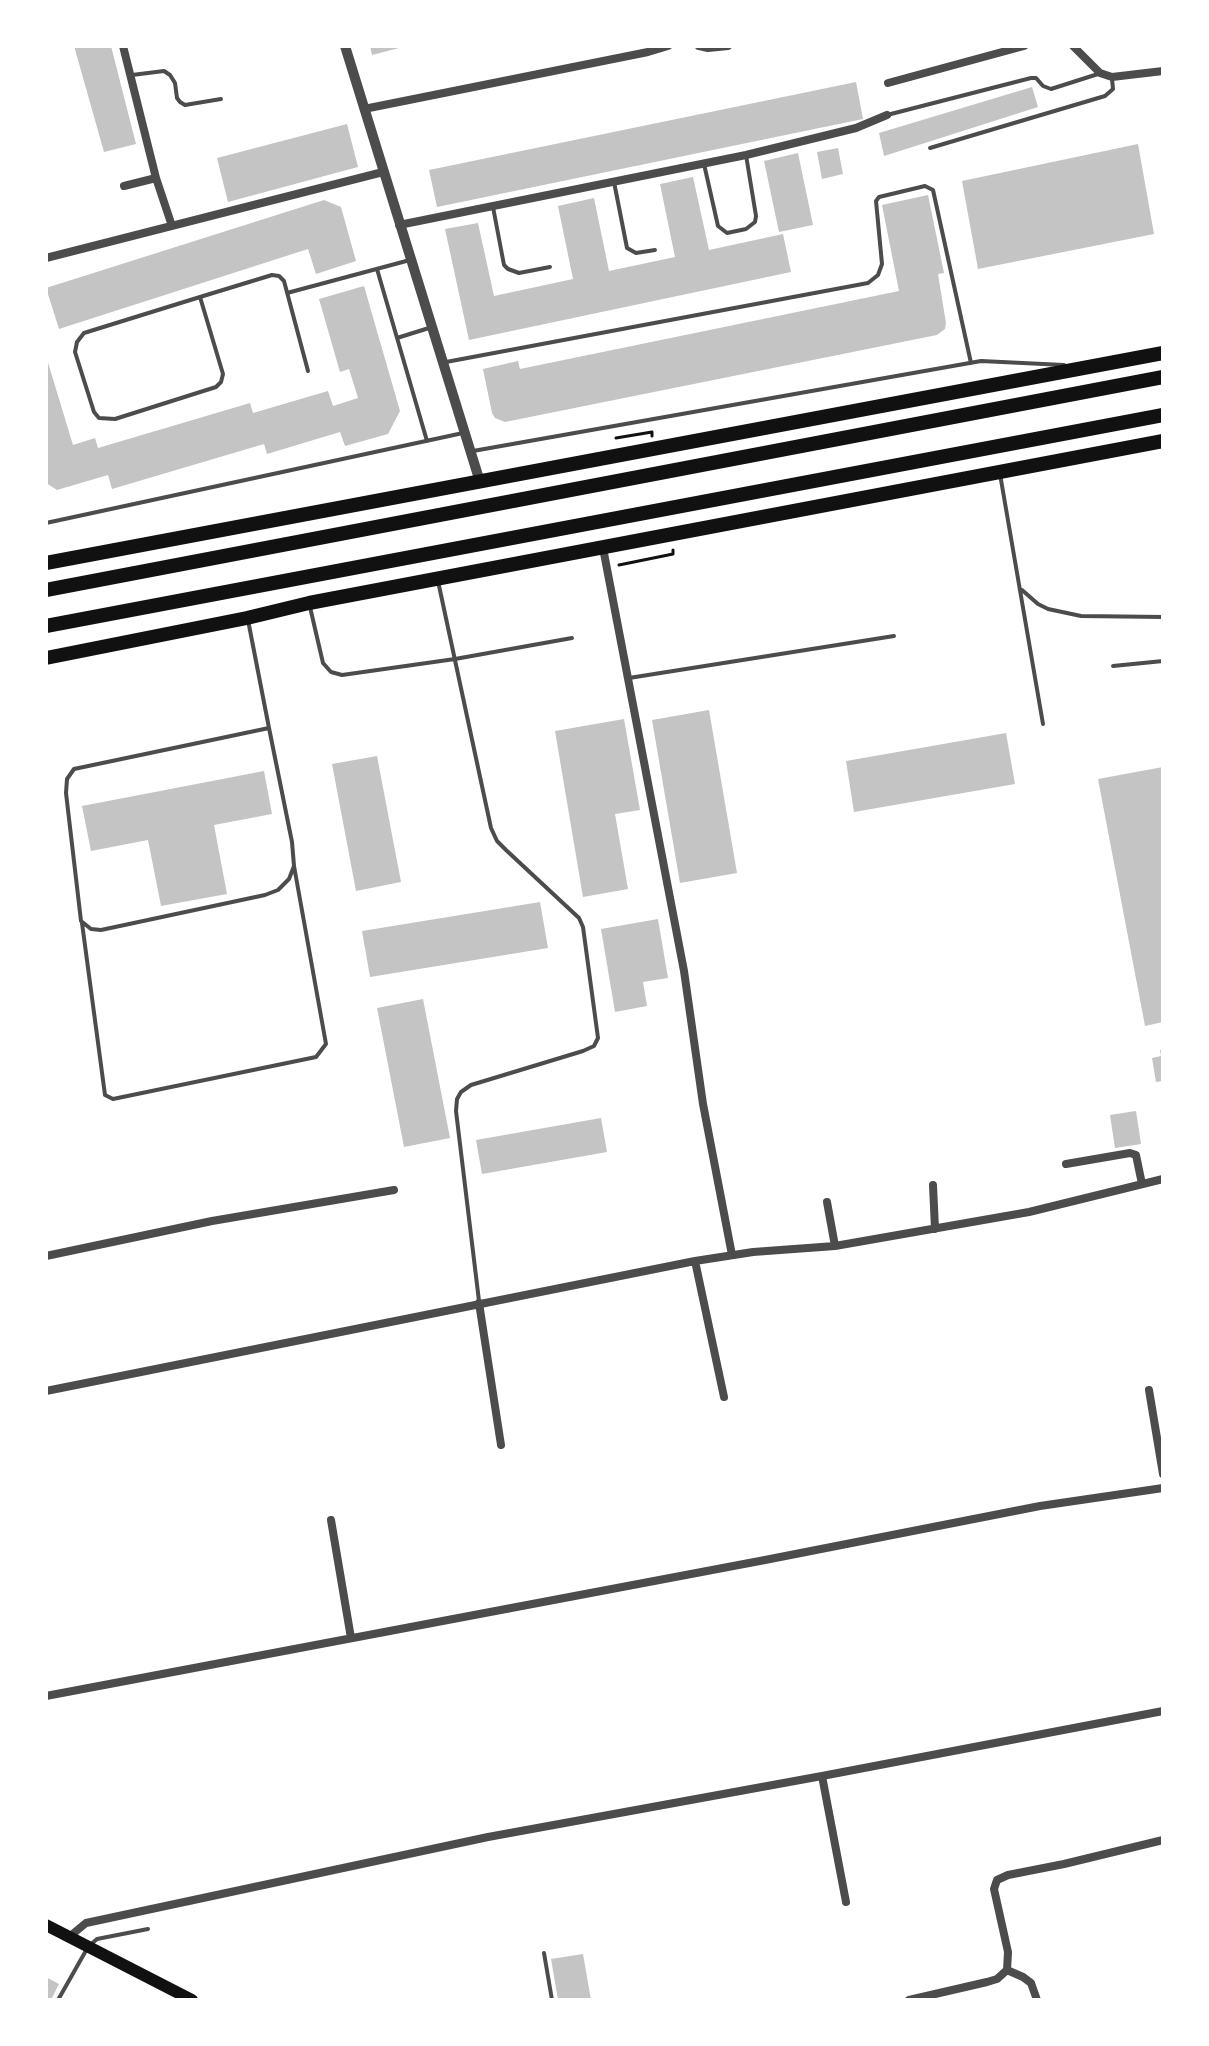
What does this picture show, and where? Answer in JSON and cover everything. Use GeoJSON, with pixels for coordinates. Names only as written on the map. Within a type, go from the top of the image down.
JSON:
{"type":"FeatureCollection","features":[{"type":"Feature","properties":{"kind":"highway"},"geometry":{"type":"LineString","coordinates":[[46,563],[1163,353]]}},
{"type":"Feature","properties":{"kind":"highway"},"geometry":{"type":"LineString","coordinates":[[46,590],[1163,377]]}},
{"type":"Feature","properties":{"kind":"highway"},"geometry":{"type":"LineString","coordinates":[[46,626],[1163,415]]}},
{"type":"Feature","properties":{"kind":"highway"},"geometry":{"type":"LineString","coordinates":[[47,658],[309,603],[1163,441]]}},
{"type":"Feature","properties":{"kind":"main road"},"geometry":{"type":"LineString","coordinates":[[46,1925],[178,1997],[192,2000]]}},
{"type":"Feature","properties":{"kind":"street"},"geometry":{"type":"LineString","coordinates":[[123,46],[156,178],[172,226]]}},
{"type":"Feature","properties":{"kind":"street"},"geometry":{"type":"LineString","coordinates":[[345,46],[480,482]]}},
{"type":"Feature","properties":{"kind":"street"},"geometry":{"type":"LineString","coordinates":[[364,109],[668,46]]}},
{"type":"Feature","properties":{"kind":"street"},"geometry":{"type":"LineString","coordinates":[[699,46],[728,46]]}},
{"type":"Feature","properties":{"kind":"street"},"geometry":{"type":"LineString","coordinates":[[888,83],[1024,46]]}},
{"type":"Feature","properties":{"kind":"street"},"geometry":{"type":"LineString","coordinates":[[1073,46],[1100,73],[1112,77],[1163,71]]}},
{"type":"Feature","properties":{"kind":"street"},"geometry":{"type":"LineString","coordinates":[[399,225],[746,155],[856,128],[887,115]]}},
{"type":"Feature","properties":{"kind":"street"},"geometry":{"type":"LineString","coordinates":[[46,258],[383,172]]}},
{"type":"Feature","properties":{"kind":"street"},"geometry":{"type":"LineString","coordinates":[[124,186],[156,178]]}},
{"type":"Feature","properties":{"kind":"street"},"geometry":{"type":"LineString","coordinates":[[603,548],[684,971],[703,1104],[732,1255]]}},
{"type":"Feature","properties":{"kind":"street"},"geometry":{"type":"LineString","coordinates":[[1066,1164],[1130,1153],[1136,1155],[1142,1184]]}},
{"type":"Feature","properties":{"kind":"street"},"geometry":{"type":"LineString","coordinates":[[46,1391],[695,1261],[835,1246],[1029,1212],[1163,1179]]}},
{"type":"Feature","properties":{"kind":"street"},"geometry":{"type":"LineString","coordinates":[[933,1185],[935,1229]]}},
{"type":"Feature","properties":{"kind":"street"},"geometry":{"type":"LineString","coordinates":[[46,1256],[212,1221],[394,1190]]}},
{"type":"Feature","properties":{"kind":"street"},"geometry":{"type":"LineString","coordinates":[[827,1202],[835,1246]]}},
{"type":"Feature","properties":{"kind":"street"},"geometry":{"type":"LineString","coordinates":[[695,1261],[724,1397]]}},
{"type":"Feature","properties":{"kind":"street"},"geometry":{"type":"LineString","coordinates":[[479,1303],[501,1445]]}},
{"type":"Feature","properties":{"kind":"street"},"geometry":{"type":"LineString","coordinates":[[1149,1390],[1163,1474]]}},
{"type":"Feature","properties":{"kind":"street"},"geometry":{"type":"LineString","coordinates":[[46,1696],[1040,1506],[1163,1488]]}},
{"type":"Feature","properties":{"kind":"street"},"geometry":{"type":"LineString","coordinates":[[331,1520],[351,1638]]}},
{"type":"Feature","properties":{"kind":"street"},"geometry":{"type":"LineString","coordinates":[[69,1937],[86,1923],[488,1837],[1163,1711]]}},
{"type":"Feature","properties":{"kind":"street"},"geometry":{"type":"LineString","coordinates":[[822,1776],[846,1902]]}},
{"type":"Feature","properties":{"kind":"street"},"geometry":{"type":"LineString","coordinates":[[909,2000],[997,1979],[1007,1970],[1008,1952],[994,1889],[997,1880],[1163,1840]]}},
{"type":"Feature","properties":{"kind":"street"},"geometry":{"type":"LineString","coordinates":[[1007,1970],[1031,1983],[1037,2000]]}},
{"type":"Feature","properties":{"kind":"lane"},"geometry":{"type":"LineString","coordinates":[[130,75],[164,71],[175,83],[177,98],[185,105],[221,99]]}},
{"type":"Feature","properties":{"kind":"lane"},"geometry":{"type":"LineString","coordinates":[[887,115],[1031,78],[1036,78],[1051,89],[1100,73]]}},
{"type":"Feature","properties":{"kind":"lane"},"geometry":{"type":"LineString","coordinates":[[930,148],[1105,96],[1113,89],[1112,77]]}},
{"type":"Feature","properties":{"kind":"lane"},"geometry":{"type":"LineString","coordinates":[[46,151],[46,166]]}},
{"type":"Feature","properties":{"kind":"lane"},"geometry":{"type":"LineString","coordinates":[[704,164],[718,226],[727,233],[746,229],[755,222],[756,216],[746,155]]}},
{"type":"Feature","properties":{"kind":"lane"},"geometry":{"type":"LineString","coordinates":[[614,182],[627,248],[636,253],[655,250]]}},
{"type":"Feature","properties":{"kind":"lane"},"geometry":{"type":"LineString","coordinates":[[444,363],[868,283],[878,275],[882,264],[876,201],[879,197],[925,186],[933,190],[971,363]]}},
{"type":"Feature","properties":{"kind":"lane"},"geometry":{"type":"LineString","coordinates":[[493,207],[504,265],[519,273],[550,267]]}},
{"type":"Feature","properties":{"kind":"lane"},"geometry":{"type":"LineString","coordinates":[[287,293],[410,260]]}},
{"type":"Feature","properties":{"kind":"lane"},"geometry":{"type":"LineString","coordinates":[[377,269],[427,441]]}},
{"type":"Feature","properties":{"kind":"lane"},"geometry":{"type":"LineString","coordinates":[[200,297],[223,374],[221,382],[216,387],[115,419],[99,418],[94,412],[75,352],[77,342],[84,333],[200,297],[272,275],[284,281],[308,371]]}},
{"type":"Feature","properties":{"kind":"lane"},"geometry":{"type":"LineString","coordinates":[[397,338],[432,327]]}},
{"type":"Feature","properties":{"kind":"lane"},"geometry":{"type":"LineString","coordinates":[[471,451],[971,363],[990,361],[1091,367]]}},
{"type":"Feature","properties":{"kind":"lane"},"geometry":{"type":"LineString","coordinates":[[46,523],[465,433]]}},
{"type":"Feature","properties":{"kind":"lane"},"geometry":{"type":"LineString","coordinates":[[999,471],[1043,724]]}},
{"type":"Feature","properties":{"kind":"lane"},"geometry":{"type":"LineString","coordinates":[[437,579],[491,828],[497,841],[579,918],[583,927],[598,1038],[594,1046],[583,1051],[471,1085],[457,1099],[479,1303]]}},
{"type":"Feature","properties":{"kind":"lane"},"geometry":{"type":"LineString","coordinates":[[1020,588],[1048,609],[1081,616],[1163,617]]}},
{"type":"Feature","properties":{"kind":"lane"},"geometry":{"type":"LineString","coordinates":[[309,603],[323,663],[331,672],[342,675],[572,638]]}},
{"type":"Feature","properties":{"kind":"lane"},"geometry":{"type":"LineString","coordinates":[[247,618],[292,842],[326,1044],[316,1057],[113,1099],[105,1095],[81,921],[67,779],[74,769],[269,728]]}},
{"type":"Feature","properties":{"kind":"lane"},"geometry":{"type":"LineString","coordinates":[[629,678],[894,636]]}},
{"type":"Feature","properties":{"kind":"lane"},"geometry":{"type":"LineString","coordinates":[[1113,666],[1163,661]]}},
{"type":"Feature","properties":{"kind":"lane"},"geometry":{"type":"LineString","coordinates":[[81,921],[91,929],[101,930],[265,895],[278,890],[289,879],[294,866]]}},
{"type":"Feature","properties":{"kind":"lane"},"geometry":{"type":"LineString","coordinates":[[58,2000],[88,1947],[97,1939],[148,1929]]}},
{"type":"Feature","properties":{"kind":"lane"},"geometry":{"type":"LineString","coordinates":[[544,1953],[552,2000]]}},
{"type":"Feature","properties":{"kind":"path"},"geometry":{"type":"LineString","coordinates":[[606,439],[652,432]]}},
{"type":"Feature","properties":{"kind":"path"},"geometry":{"type":"LineString","coordinates":[[630,562],[673,554]]}},
{"type":"Feature","properties":{"kind":"building"},"geometry":{"type":"Polygon","coordinates":[[[74,46],[111,46],[136,144],[104,152],[74,46]]]}},
{"type":"Feature","properties":{"kind":"building"},"geometry":{"type":"Polygon","coordinates":[[[370,46],[402,46],[403,47],[372,55],[370,46]]]}},
{"type":"Feature","properties":{"kind":"building"},"geometry":{"type":"Polygon","coordinates":[[[856,82],[863,119],[437,207],[429,170],[856,82]]]}},
{"type":"Feature","properties":{"kind":"building"},"geometry":{"type":"Polygon","coordinates":[[[1032,87],[1038,107],[884,156],[879,133],[1032,87]]]}},
{"type":"Feature","properties":{"kind":"building"},"geometry":{"type":"Polygon","coordinates":[[[347,124],[358,167],[228,202],[217,158],[347,124]]]}},
{"type":"Feature","properties":{"kind":"building"},"geometry":{"type":"Polygon","coordinates":[[[1138,144],[1154,234],[978,269],[962,181],[1138,144]]]}},
{"type":"Feature","properties":{"kind":"building"},"geometry":{"type":"Polygon","coordinates":[[[838,148],[843,174],[822,179],[817,152],[838,148]]]}},
{"type":"Feature","properties":{"kind":"building"},"geometry":{"type":"Polygon","coordinates":[[[798,153],[813,225],[779,232],[764,161],[798,153]]]}},
{"type":"Feature","properties":{"kind":"building"},"geometry":{"type":"Polygon","coordinates":[[[693,177],[709,250],[783,234],[791,272],[469,340],[445,229],[478,223],[494,296],[573,279],[558,206],[594,198],[609,271],[675,257],[660,184],[693,177]]]}},
{"type":"Feature","properties":{"kind":"building"},"geometry":{"type":"Polygon","coordinates":[[[928,195],[944,273],[938,274],[946,323],[945,329],[937,335],[505,422],[495,418],[492,413],[483,369],[518,361],[520,369],[899,291],[882,205],[928,195]]]}},
{"type":"Feature","properties":{"kind":"building"},"geometry":{"type":"Polygon","coordinates":[[[324,200],[341,207],[356,261],[316,274],[308,249],[59,329],[46,288],[324,200]]]}},
{"type":"Feature","properties":{"kind":"building"},"geometry":{"type":"Polygon","coordinates":[[[364,286],[400,411],[388,434],[345,446],[340,432],[267,454],[264,444],[112,489],[108,475],[57,490],[46,483],[46,356],[73,445],[95,438],[98,448],[250,403],[253,413],[328,391],[333,406],[358,398],[349,369],[340,372],[319,299],[364,286]]]}},
{"type":"Feature","properties":{"kind":"building"},"geometry":{"type":"Polygon","coordinates":[[[709,710],[737,873],[680,883],[652,720],[709,710]]]}},
{"type":"Feature","properties":{"kind":"building"},"geometry":{"type":"Polygon","coordinates":[[[624,719],[640,810],[615,814],[628,889],[583,897],[555,731],[624,719]]]}},
{"type":"Feature","properties":{"kind":"building"},"geometry":{"type":"Polygon","coordinates":[[[1006,733],[1015,784],[854,812],[846,761],[1006,733]]]}},
{"type":"Feature","properties":{"kind":"building"},"geometry":{"type":"Polygon","coordinates":[[[377,756],[401,882],[356,891],[332,764],[377,756]]]}},
{"type":"Feature","properties":{"kind":"building"},"geometry":{"type":"Polygon","coordinates":[[[1163,767],[1163,1022],[1145,1026],[1098,779],[1163,767]]]}},
{"type":"Feature","properties":{"kind":"building"},"geometry":{"type":"Polygon","coordinates":[[[264,771],[272,814],[214,825],[227,894],[161,906],[148,840],[91,851],[82,806],[264,771]]]}},
{"type":"Feature","properties":{"kind":"building"},"geometry":{"type":"Polygon","coordinates":[[[540,902],[548,948],[370,977],[362,931],[540,902]]]}},
{"type":"Feature","properties":{"kind":"building"},"geometry":{"type":"Polygon","coordinates":[[[658,919],[668,978],[643,982],[647,1006],[615,1012],[601,929],[658,919]]]}},
{"type":"Feature","properties":{"kind":"building"},"geometry":{"type":"Polygon","coordinates":[[[423,999],[450,1138],[404,1147],[377,1008],[423,999]]]}},
{"type":"Feature","properties":{"kind":"building"},"geometry":{"type":"Polygon","coordinates":[[[1163,1049],[1163,1081],[1156,1082],[1152,1058],[1161,1056],[1160,1050],[1163,1049]]]}},
{"type":"Feature","properties":{"kind":"building"},"geometry":{"type":"Polygon","coordinates":[[[1136,1111],[1141,1144],[1115,1148],[1110,1115],[1136,1111]]]}},
{"type":"Feature","properties":{"kind":"building"},"geometry":{"type":"Polygon","coordinates":[[[601,1118],[607,1152],[482,1174],[476,1140],[601,1118]]]}},
{"type":"Feature","properties":{"kind":"building"},"geometry":{"type":"Polygon","coordinates":[[[583,1954],[591,2000],[558,2000],[551,1959],[583,1954]]]}},
{"type":"Feature","properties":{"kind":"building"},"geometry":{"type":"Polygon","coordinates":[[[46,1977],[59,1984],[51,2000],[46,2000],[46,1977]]]}}]}
